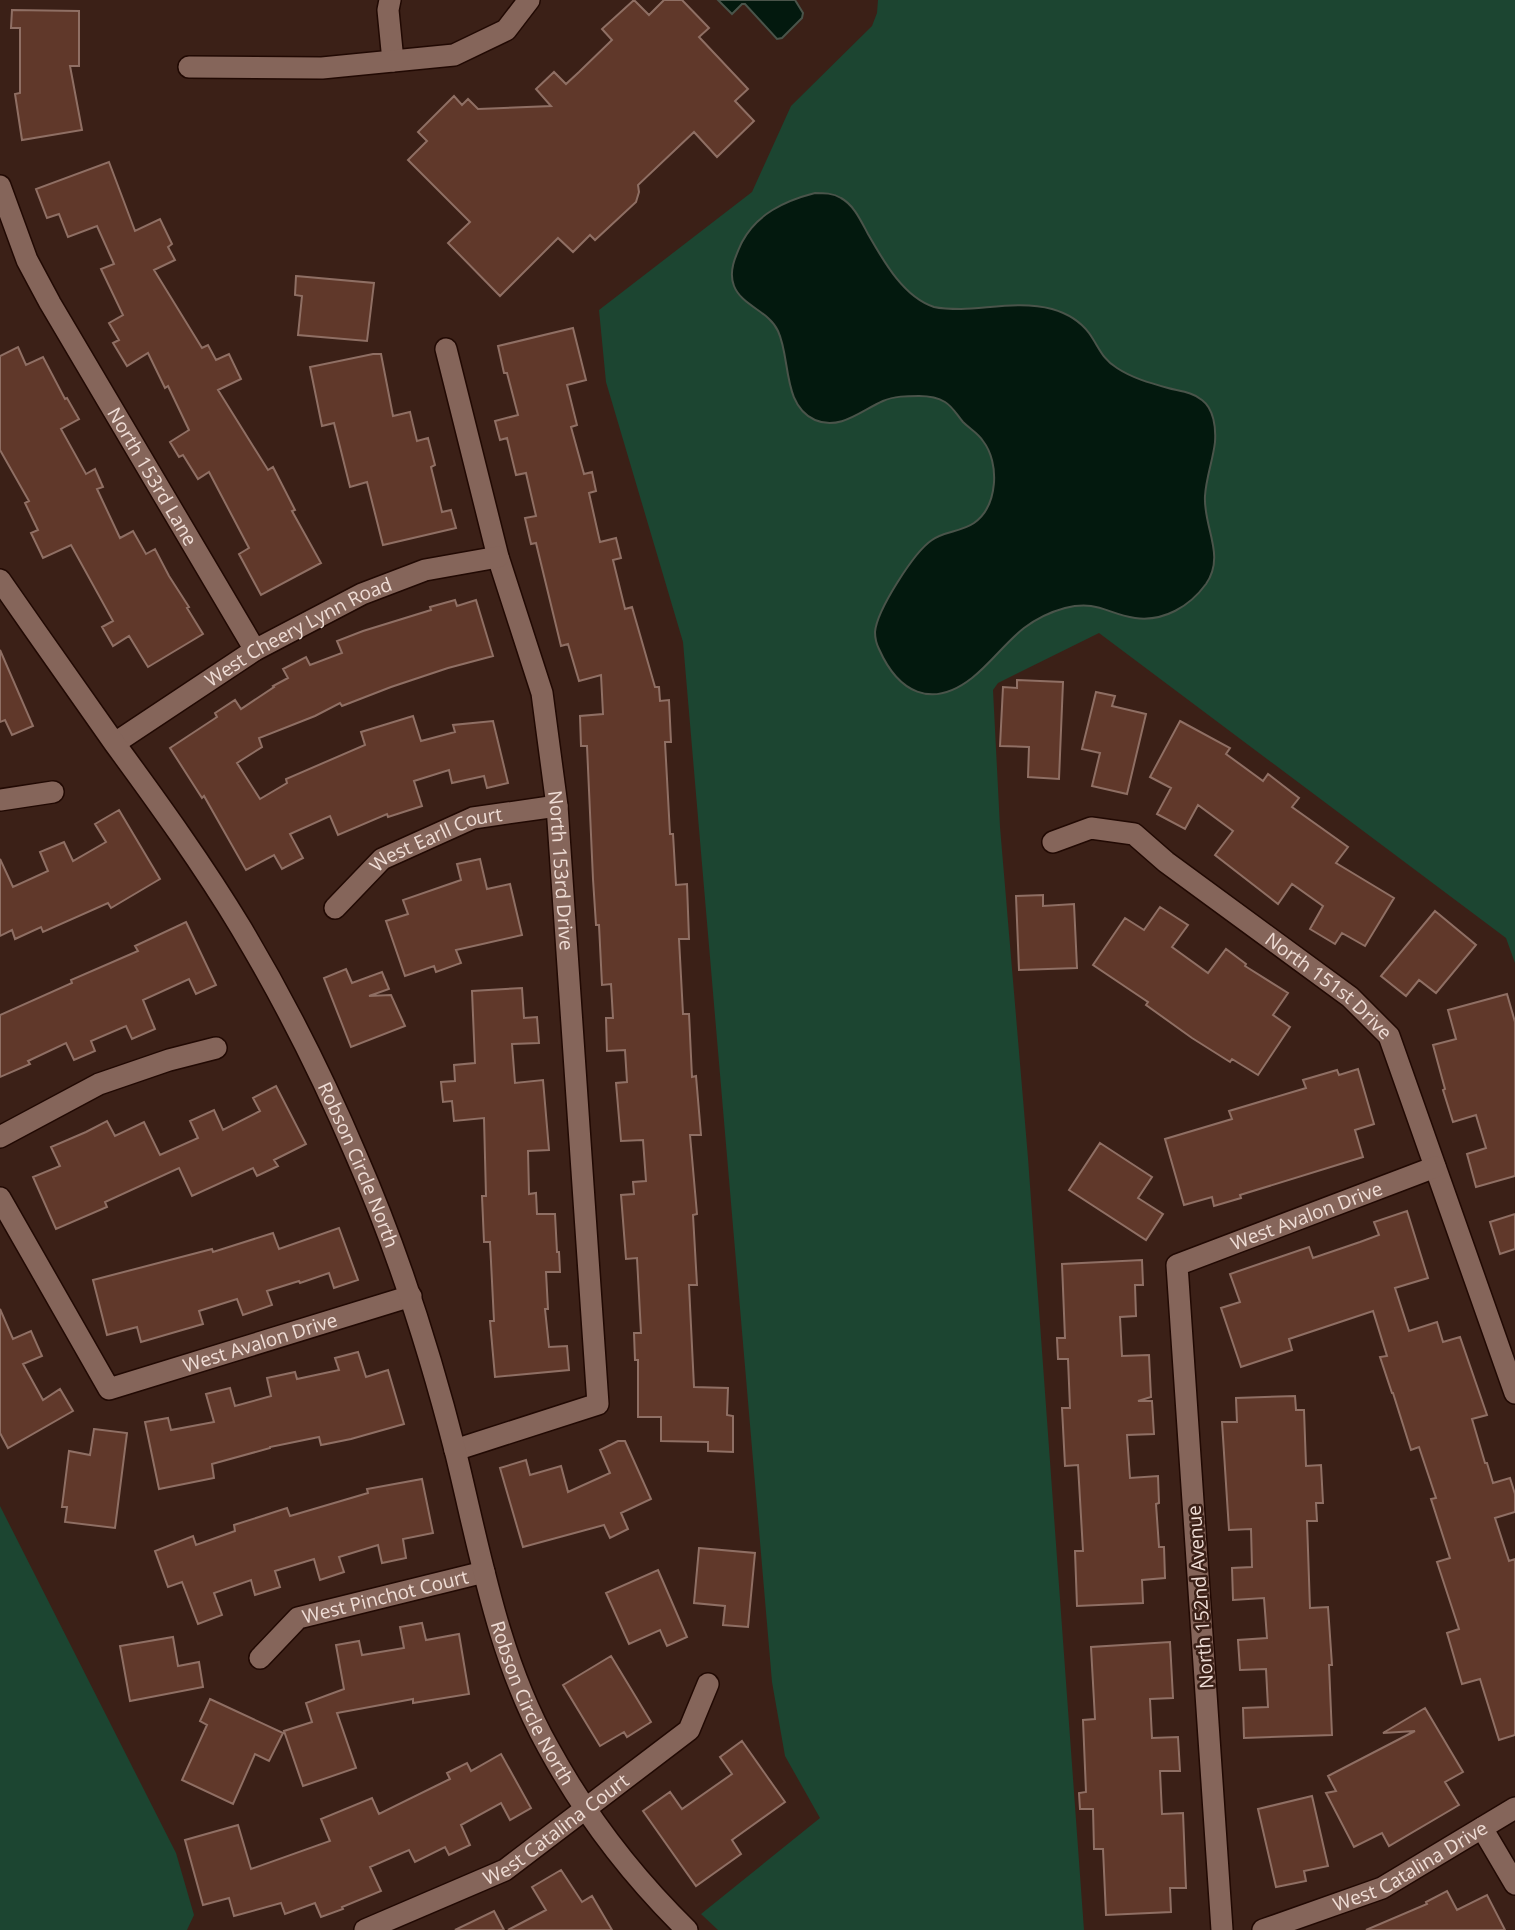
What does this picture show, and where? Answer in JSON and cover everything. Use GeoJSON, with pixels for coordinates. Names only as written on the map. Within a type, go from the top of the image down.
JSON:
{"type":"FeatureCollection","features":[{"type":"Feature","properties":{"kind":"street"},"geometry":{"type":"LineString","coordinates":[[390,0],[388,10],[393,61]]}},
{"type":"Feature","properties":{"kind":"street"},"geometry":{"type":"LineString","coordinates":[[189,67],[322,68],[454,55],[506,30],[529,0]]}},
{"type":"Feature","properties":{"kind":"street","name":"North 153rd Lane"},"geometry":{"type":"LineString","coordinates":[[0,186],[27,260],[50,303],[255,650]]}},
{"type":"Feature","properties":{"kind":"street","name":"North 153rd Drive"},"geometry":{"type":"LineString","coordinates":[[446,349],[498,556],[542,693],[557,806],[598,1404],[455,1450]]}},
{"type":"Feature","properties":{"kind":"street","name":"West Cheery Lynn Road"},"geometry":{"type":"LineString","coordinates":[[115,743],[255,650],[362,594],[425,570],[498,556]]}},
{"type":"Feature","properties":{"kind":"street","name":"Robson Circle North"},"geometry":{"type":"LineString","coordinates":[[0,580],[165,812],[240,927],[273,986],[356,1155],[411,1296],[455,1450],[497,1623],[530,1710],[547,1746],[636,1877],[687,1930]]}},
{"type":"Feature","properties":{"kind":"street"},"geometry":{"type":"LineString","coordinates":[[0,800],[53,792]]}},
{"type":"Feature","properties":{"kind":"street","name":"West Earll Court"},"geometry":{"type":"LineString","coordinates":[[335,908],[382,859],[473,818],[557,806]]}},
{"type":"Feature","properties":{"kind":"street","name":"North 151st Drive"},"geometry":{"type":"LineString","coordinates":[[1053,842],[1091,828],[1134,834],[1166,862],[1350,997],[1389,1036],[1515,1393]]}},
{"type":"Feature","properties":{"kind":"street"},"geometry":{"type":"LineString","coordinates":[[0,1138],[99,1084],[169,1060],[216,1048]]}},
{"type":"Feature","properties":{"kind":"street","name":"West Avalon Drive"},"geometry":{"type":"LineString","coordinates":[[1177,1265],[1435,1167]]}},
{"type":"Feature","properties":{"kind":"street","name":"West Avalon Drive"},"geometry":{"type":"LineString","coordinates":[[0,1198],[108,1389],[411,1296]]}},
{"type":"Feature","properties":{"kind":"street","name":"North 152nd Avenue"},"geometry":{"type":"LineString","coordinates":[[1177,1265],[1222,1930]]}},
{"type":"Feature","properties":{"kind":"street","name":"West Pinchot Court"},"geometry":{"type":"LineString","coordinates":[[260,1658],[298,1618],[484,1572]]}},
{"type":"Feature","properties":{"kind":"street","name":"West Catalina Court"},"geometry":{"type":"LineString","coordinates":[[365,1930],[505,1870],[689,1730],[708,1684]]}},
{"type":"Feature","properties":{"kind":"street","name":"West Catalina Drive"},"geometry":{"type":"LineString","coordinates":[[1263,1930],[1382,1888],[1482,1828],[1513,1814]]}},
{"type":"Feature","properties":{"kind":"street"},"geometry":{"type":"LineString","coordinates":[[1482,1828],[1515,1884]]}},
{"type":"Feature","properties":{"kind":"green space"},"geometry":{"type":"Polygon","coordinates":[[[878,0],[1515,0],[1515,963],[1506,938],[1099,633],[998,683],[993,690],[1000,827],[1028,1158],[1084,1930],[718,1930],[701,1914],[820,1818],[785,1756],[772,1682],[683,642],[606,382],[599,310],[752,192],[791,106],[872,26],[878,0]]]}},
{"type":"Feature","properties":{"kind":"green space"},"geometry":{"type":"Polygon","coordinates":[[[0,1506],[176,1853],[194,1915],[187,1930],[0,1930],[0,1506]]]}},
{"type":"Feature","properties":{"kind":"shaded area"},"geometry":{"type":"Polygon","coordinates":[[[718,0],[795,0],[803,13],[802,18],[782,38],[777,39],[745,4],[732,14],[718,0]]]}},
{"type":"Feature","properties":{"kind":"shaded area"},"geometry":{"type":"Polygon","coordinates":[[[815,193],[835,195],[850,205],[895,276],[923,302],[948,309],[1018,305],[1057,311],[1081,325],[1104,357],[1117,368],[1141,380],[1194,395],[1206,404],[1212,414],[1215,431],[1205,496],[1214,562],[1212,573],[1200,592],[1175,611],[1146,619],[1086,606],[1054,612],[1024,628],[972,678],[943,693],[917,692],[896,676],[876,641],[875,632],[882,610],[924,546],[937,537],[969,526],[982,515],[992,495],[994,472],[983,441],[942,400],[926,396],[892,398],[833,423],[815,420],[797,404],[778,331],[768,318],[738,293],[732,280],[732,269],[742,242],[755,224],[772,210],[815,193]]]}},
{"type":"Feature","properties":{"kind":"building"},"geometry":{"type":"Polygon","coordinates":[[[634,0],[649,15],[664,0],[682,0],[709,28],[699,37],[748,89],[735,101],[754,121],[717,157],[694,132],[638,185],[636,202],[595,240],[590,235],[573,252],[558,238],[500,296],[448,243],[470,222],[408,160],[427,141],[418,132],[454,96],[462,105],[468,99],[478,109],[551,106],[536,89],[554,72],[566,84],[612,40],[602,29],[634,0]]]}},
{"type":"Feature","properties":{"kind":"building"},"geometry":{"type":"Polygon","coordinates":[[[12,10],[79,11],[79,66],[70,66],[82,130],[22,140],[15,94],[20,93],[20,28],[11,28],[12,10]]]}},
{"type":"Feature","properties":{"kind":"building"},"geometry":{"type":"Polygon","coordinates":[[[109,162],[135,231],[160,219],[172,244],[168,247],[175,260],[154,270],[202,348],[208,345],[216,360],[229,354],[241,379],[218,390],[268,470],[273,467],[295,510],[292,511],[321,563],[261,595],[239,554],[249,548],[209,472],[198,479],[183,455],[179,457],[170,442],[189,430],[168,386],[165,388],[148,353],[127,366],[113,343],[119,340],[109,323],[123,315],[101,269],[114,264],[97,226],[68,237],[59,214],[47,218],[36,189],[109,162]]]}},
{"type":"Feature","properties":{"kind":"building"},"geometry":{"type":"Polygon","coordinates":[[[296,276],[374,283],[367,341],[298,335],[302,296],[295,295],[296,276]]]}},
{"type":"Feature","properties":{"kind":"building"},"geometry":{"type":"Polygon","coordinates":[[[573,328],[586,380],[567,385],[577,425],[571,427],[584,474],[592,472],[596,491],[589,493],[600,542],[616,538],[621,558],[613,560],[625,609],[632,607],[655,687],[659,687],[660,701],[669,700],[671,742],[665,742],[670,834],[673,834],[676,885],[687,884],[689,939],[679,939],[683,1014],[689,1014],[692,1077],[696,1076],[701,1135],[690,1135],[697,1214],[693,1215],[697,1285],[689,1285],[694,1387],[728,1388],[727,1415],[733,1416],[733,1452],[708,1451],[708,1442],[661,1441],[661,1417],[638,1417],[638,1360],[635,1360],[634,1333],[641,1333],[637,1258],[626,1259],[621,1195],[634,1194],[633,1182],[646,1181],[643,1140],[621,1141],[616,1083],[627,1082],[625,1050],[607,1051],[606,1018],[613,1018],[611,984],[602,985],[593,879],[587,746],[581,746],[580,716],[603,714],[601,675],[579,681],[568,644],[561,646],[536,543],[531,544],[525,518],[536,516],[526,473],[516,475],[507,438],[500,440],[495,421],[518,415],[498,346],[573,328]]]}},
{"type":"Feature","properties":{"kind":"building"},"geometry":{"type":"Polygon","coordinates":[[[18,347],[26,365],[43,357],[79,419],[61,429],[86,474],[95,469],[103,487],[97,489],[120,538],[133,531],[146,554],[155,549],[203,634],[148,667],[129,636],[113,646],[102,627],[113,621],[71,545],[43,558],[31,533],[38,530],[25,503],[29,501],[0,450],[0,356],[18,347]]]}},
{"type":"Feature","properties":{"kind":"building"},"geometry":{"type":"Polygon","coordinates":[[[381,354],[393,416],[410,412],[417,441],[428,438],[435,465],[431,467],[442,512],[451,510],[456,528],[383,545],[367,482],[350,487],[334,423],[322,426],[310,367],[381,354]]]}},
{"type":"Feature","properties":{"kind":"building"},"geometry":{"type":"Polygon","coordinates":[[[455,600],[457,606],[476,600],[493,656],[448,668],[342,706],[340,703],[259,738],[262,747],[237,763],[260,799],[287,783],[286,779],[365,745],[361,732],[413,716],[421,741],[455,732],[453,725],[493,721],[508,783],[487,788],[484,776],[452,783],[449,770],[414,781],[422,806],[388,817],[387,814],[338,835],[330,816],[290,834],[303,858],[282,869],[274,855],[246,870],[204,796],[202,798],[170,748],[217,717],[215,713],[235,700],[241,709],[288,678],[283,669],[306,657],[310,665],[342,653],[337,641],[455,600]]]}},
{"type":"Feature","properties":{"kind":"building"},"geometry":{"type":"Polygon","coordinates":[[[0,650],[33,726],[12,735],[5,720],[0,722],[0,650]]]}},
{"type":"Feature","properties":{"kind":"building"},"geometry":{"type":"Polygon","coordinates":[[[1017,680],[1063,682],[1059,779],[1028,777],[1029,747],[1000,746],[1003,687],[1017,688],[1017,680]]]}},
{"type":"Feature","properties":{"kind":"building"},"geometry":{"type":"Polygon","coordinates":[[[1096,692],[1115,696],[1112,706],[1146,714],[1127,794],[1092,786],[1100,753],[1082,749],[1096,692]]]}},
{"type":"Feature","properties":{"kind":"building"},"geometry":{"type":"Polygon","coordinates":[[[1180,721],[1230,748],[1226,754],[1263,781],[1268,774],[1299,798],[1292,807],[1348,847],[1336,863],[1394,898],[1365,946],[1342,933],[1335,944],[1310,929],[1323,906],[1292,884],[1278,904],[1215,855],[1233,831],[1198,805],[1185,829],[1157,814],[1171,788],[1150,777],[1180,721]]]}},
{"type":"Feature","properties":{"kind":"building"},"geometry":{"type":"Polygon","coordinates":[[[119,810],[160,879],[111,908],[108,903],[43,932],[41,927],[15,939],[12,930],[0,936],[0,859],[13,887],[48,871],[40,852],[64,842],[73,861],[106,842],[95,824],[119,810]]]}},
{"type":"Feature","properties":{"kind":"building"},"geometry":{"type":"Polygon","coordinates":[[[480,859],[487,889],[510,884],[522,935],[456,950],[461,963],[436,972],[434,966],[405,976],[386,921],[408,914],[403,900],[461,880],[457,864],[480,859]]]}},
{"type":"Feature","properties":{"kind":"building"},"geometry":{"type":"Polygon","coordinates":[[[1043,895],[1043,906],[1074,904],[1077,968],[1019,970],[1016,896],[1043,895]]]}},
{"type":"Feature","properties":{"kind":"building"},"geometry":{"type":"Polygon","coordinates":[[[1160,907],[1188,925],[1172,947],[1208,973],[1226,949],[1246,964],[1245,966],[1288,993],[1273,1015],[1290,1027],[1258,1075],[1232,1059],[1230,1062],[1192,1038],[1146,1005],[1148,1002],[1093,965],[1125,918],[1144,930],[1160,907]]]}},
{"type":"Feature","properties":{"kind":"building"},"geometry":{"type":"Polygon","coordinates":[[[1435,911],[1476,945],[1436,993],[1419,980],[1406,996],[1381,976],[1435,911]]]}},
{"type":"Feature","properties":{"kind":"building"},"geometry":{"type":"Polygon","coordinates":[[[186,922],[216,985],[196,994],[189,979],[143,1000],[155,1029],[132,1039],[126,1026],[91,1041],[95,1051],[74,1060],[66,1043],[28,1061],[30,1064],[0,1077],[0,1015],[138,951],[135,946],[186,922]]]}},
{"type":"Feature","properties":{"kind":"building"},"geometry":{"type":"Polygon","coordinates":[[[346,969],[352,983],[382,972],[389,989],[369,996],[391,995],[405,1026],[351,1047],[324,978],[346,969]]]}},
{"type":"Feature","properties":{"kind":"building"},"geometry":{"type":"Polygon","coordinates":[[[522,988],[524,1018],[537,1017],[539,1043],[512,1044],[515,1083],[543,1080],[549,1150],[528,1151],[529,1194],[536,1193],[537,1214],[555,1214],[560,1272],[546,1272],[548,1309],[545,1309],[549,1347],[567,1346],[569,1370],[495,1377],[490,1321],[494,1321],[490,1242],[484,1242],[482,1196],[486,1196],[484,1118],[454,1121],[452,1101],[443,1102],[441,1082],[455,1081],[454,1065],[475,1063],[472,991],[522,988]]]}},
{"type":"Feature","properties":{"kind":"building"},"geometry":{"type":"Polygon","coordinates":[[[1507,994],[1515,1022],[1515,1176],[1476,1187],[1467,1154],[1486,1148],[1476,1115],[1453,1122],[1433,1045],[1456,1039],[1448,1010],[1507,994]]]}},
{"type":"Feature","properties":{"kind":"building"},"geometry":{"type":"Polygon","coordinates":[[[1358,1069],[1374,1124],[1355,1130],[1363,1157],[1240,1195],[1241,1198],[1214,1206],[1212,1197],[1184,1205],[1165,1139],[1232,1119],[1229,1111],[1306,1088],[1303,1080],[1337,1070],[1339,1075],[1358,1069]]]}},
{"type":"Feature","properties":{"kind":"building"},"geometry":{"type":"Polygon","coordinates":[[[276,1086],[306,1144],[274,1160],[278,1166],[257,1176],[253,1168],[192,1196],[179,1168],[105,1202],[107,1207],[56,1229],[33,1177],[60,1166],[51,1147],[107,1121],[115,1136],[144,1122],[160,1155],[198,1138],[190,1121],[214,1110],[223,1130],[260,1111],[253,1098],[276,1086]]]}},
{"type":"Feature","properties":{"kind":"building"},"geometry":{"type":"Polygon","coordinates":[[[1100,1143],[1152,1177],[1138,1198],[1163,1214],[1146,1240],[1069,1190],[1100,1143]]]}},
{"type":"Feature","properties":{"kind":"building"},"geometry":{"type":"Polygon","coordinates":[[[1407,1211],[1428,1278],[1395,1288],[1409,1331],[1437,1322],[1443,1342],[1460,1337],[1487,1415],[1472,1419],[1485,1463],[1493,1483],[1510,1478],[1515,1494],[1515,1512],[1495,1518],[1509,1561],[1515,1559],[1515,1735],[1499,1740],[1480,1679],[1462,1684],[1447,1633],[1459,1629],[1437,1562],[1450,1558],[1431,1499],[1436,1498],[1419,1447],[1411,1450],[1380,1357],[1387,1356],[1373,1311],[1289,1339],[1292,1350],[1241,1367],[1221,1308],[1240,1302],[1230,1274],[1309,1247],[1313,1258],[1360,1242],[1379,1235],[1374,1222],[1407,1211]]]}},
{"type":"Feature","properties":{"kind":"building"},"geometry":{"type":"Polygon","coordinates":[[[1515,1214],[1515,1249],[1500,1254],[1490,1222],[1515,1214]]]}},
{"type":"Feature","properties":{"kind":"building"},"geometry":{"type":"Polygon","coordinates":[[[339,1228],[358,1280],[334,1288],[329,1273],[300,1283],[299,1281],[267,1291],[272,1305],[243,1315],[237,1299],[199,1311],[203,1324],[141,1342],[137,1327],[107,1335],[93,1280],[212,1249],[213,1252],[273,1233],[279,1249],[339,1228]]]}},
{"type":"Feature","properties":{"kind":"building"},"geometry":{"type":"Polygon","coordinates":[[[1142,1260],[1143,1285],[1135,1285],[1136,1316],[1120,1317],[1122,1356],[1149,1355],[1151,1397],[1138,1401],[1152,1401],[1154,1434],[1127,1435],[1130,1478],[1158,1476],[1159,1503],[1156,1504],[1159,1547],[1164,1547],[1165,1578],[1142,1580],[1143,1603],[1077,1606],[1075,1551],[1083,1551],[1078,1465],[1065,1466],[1062,1408],[1070,1408],[1068,1359],[1058,1359],[1057,1338],[1065,1338],[1062,1264],[1142,1260]]]}},
{"type":"Feature","properties":{"kind":"building"},"geometry":{"type":"Polygon","coordinates":[[[0,1309],[13,1339],[31,1331],[42,1356],[23,1364],[43,1400],[60,1389],[73,1411],[8,1448],[0,1433],[0,1309]]]}},
{"type":"Feature","properties":{"kind":"building"},"geometry":{"type":"Polygon","coordinates":[[[358,1352],[366,1377],[388,1370],[404,1424],[321,1445],[319,1437],[270,1447],[212,1464],[214,1478],[159,1489],[145,1422],[168,1418],[171,1430],[214,1422],[206,1394],[230,1388],[235,1406],[271,1396],[267,1378],[295,1372],[297,1379],[339,1370],[335,1358],[358,1352]]]}},
{"type":"Feature","properties":{"kind":"building"},"geometry":{"type":"Polygon","coordinates":[[[1295,1396],[1296,1410],[1304,1410],[1306,1466],[1321,1465],[1323,1503],[1316,1503],[1317,1521],[1307,1521],[1310,1608],[1328,1607],[1332,1665],[1329,1665],[1332,1735],[1244,1738],[1243,1708],[1268,1707],[1266,1669],[1240,1670],[1238,1640],[1267,1638],[1264,1598],[1233,1600],[1232,1568],[1252,1567],[1251,1529],[1229,1530],[1222,1422],[1237,1422],[1236,1398],[1295,1396]]]}},
{"type":"Feature","properties":{"kind":"building"},"geometry":{"type":"Polygon","coordinates":[[[94,1429],[127,1433],[115,1528],[65,1522],[67,1507],[62,1507],[69,1451],[90,1455],[94,1429]]]}},
{"type":"Feature","properties":{"kind":"building"},"geometry":{"type":"Polygon","coordinates":[[[618,1441],[625,1441],[651,1499],[621,1513],[628,1529],[610,1538],[604,1525],[523,1547],[500,1468],[526,1460],[530,1475],[561,1466],[568,1492],[610,1473],[600,1450],[618,1441]]]}},
{"type":"Feature","properties":{"kind":"building"},"geometry":{"type":"Polygon","coordinates":[[[422,1479],[433,1533],[403,1539],[406,1558],[382,1563],[378,1545],[339,1557],[344,1572],[320,1580],[314,1559],[275,1571],[280,1587],[255,1595],[251,1580],[214,1593],[222,1615],[198,1624],[182,1582],[168,1587],[155,1551],[193,1536],[196,1545],[235,1531],[234,1525],[287,1508],[290,1516],[368,1493],[367,1489],[422,1479]]]}},
{"type":"Feature","properties":{"kind":"building"},"geometry":{"type":"Polygon","coordinates":[[[699,1548],[755,1553],[748,1627],[723,1625],[725,1606],[694,1603],[699,1548]]]}},
{"type":"Feature","properties":{"kind":"building"},"geometry":{"type":"Polygon","coordinates":[[[658,1570],[687,1637],[667,1646],[660,1630],[629,1644],[606,1593],[658,1570]]]}},
{"type":"Feature","properties":{"kind":"building"},"geometry":{"type":"Polygon","coordinates":[[[422,1623],[426,1640],[459,1634],[469,1694],[413,1703],[413,1699],[337,1713],[356,1768],[303,1786],[284,1731],[312,1722],[306,1703],[344,1689],[336,1645],[359,1641],[362,1655],[404,1648],[400,1627],[422,1623]]]}},
{"type":"Feature","properties":{"kind":"building"},"geometry":{"type":"Polygon","coordinates":[[[173,1637],[178,1666],[199,1662],[203,1687],[130,1701],[120,1646],[173,1637]]]}},
{"type":"Feature","properties":{"kind":"building"},"geometry":{"type":"Polygon","coordinates":[[[1170,1642],[1173,1698],[1150,1699],[1152,1738],[1178,1737],[1180,1771],[1160,1771],[1162,1814],[1183,1813],[1186,1888],[1170,1888],[1171,1912],[1106,1915],[1103,1849],[1094,1849],[1093,1809],[1080,1809],[1079,1793],[1086,1792],[1083,1720],[1095,1719],[1091,1647],[1170,1642]]]}},
{"type":"Feature","properties":{"kind":"building"},"geometry":{"type":"Polygon","coordinates":[[[611,1656],[651,1722],[627,1737],[624,1732],[600,1746],[563,1685],[611,1656]]]}},
{"type":"Feature","properties":{"kind":"building"},"geometry":{"type":"Polygon","coordinates":[[[210,1699],[283,1733],[269,1761],[255,1754],[233,1804],[182,1780],[207,1725],[200,1721],[210,1699]]]}},
{"type":"Feature","properties":{"kind":"building"},"geometry":{"type":"Polygon","coordinates":[[[1425,1708],[1463,1772],[1445,1782],[1459,1805],[1389,1846],[1382,1833],[1354,1847],[1326,1793],[1336,1791],[1328,1776],[1415,1731],[1383,1733],[1425,1708]]]}},
{"type":"Feature","properties":{"kind":"building"},"geometry":{"type":"Polygon","coordinates":[[[742,1741],[785,1802],[732,1840],[741,1854],[696,1886],[643,1811],[670,1792],[682,1809],[732,1774],[720,1757],[742,1741]]]}},
{"type":"Feature","properties":{"kind":"building"},"geometry":{"type":"Polygon","coordinates":[[[501,1754],[531,1808],[510,1820],[501,1803],[461,1825],[470,1845],[449,1855],[445,1847],[415,1862],[409,1850],[370,1867],[381,1891],[321,1917],[315,1903],[285,1914],[281,1903],[234,1916],[229,1898],[203,1905],[185,1840],[238,1825],[251,1869],[330,1841],[321,1819],[372,1798],[379,1814],[450,1779],[447,1773],[467,1763],[471,1771],[501,1754]]]}},
{"type":"Feature","properties":{"kind":"building"},"geometry":{"type":"Polygon","coordinates":[[[1312,1796],[1328,1866],[1304,1871],[1306,1881],[1276,1887],[1258,1809],[1312,1796]]]}},
{"type":"Feature","properties":{"kind":"building"},"geometry":{"type":"Polygon","coordinates":[[[561,1870],[582,1902],[592,1896],[612,1930],[508,1930],[546,1910],[532,1887],[561,1870]]]}},
{"type":"Feature","properties":{"kind":"building"},"geometry":{"type":"Polygon","coordinates":[[[1447,1891],[1457,1910],[1487,1895],[1505,1930],[1366,1930],[1427,1904],[1426,1902],[1447,1891]]]}},
{"type":"Feature","properties":{"kind":"building"},"geometry":{"type":"Polygon","coordinates":[[[494,1911],[504,1930],[455,1930],[494,1911]]]}}]}
